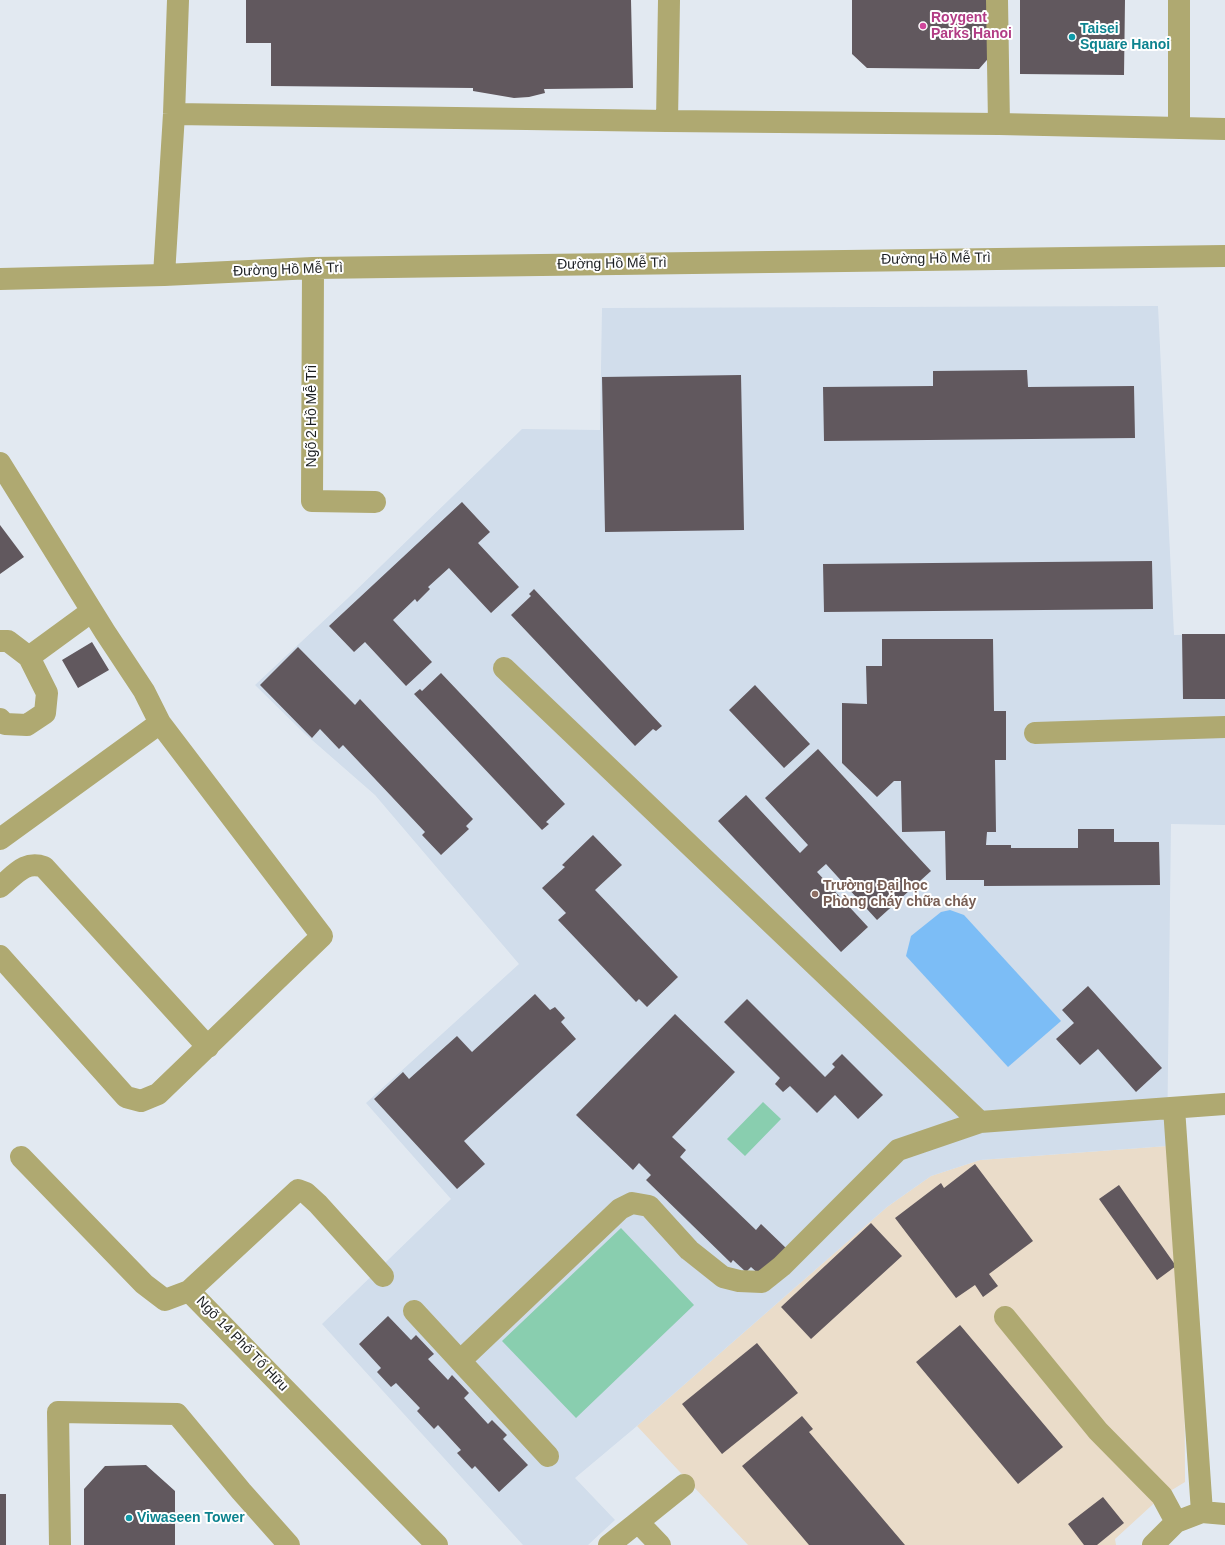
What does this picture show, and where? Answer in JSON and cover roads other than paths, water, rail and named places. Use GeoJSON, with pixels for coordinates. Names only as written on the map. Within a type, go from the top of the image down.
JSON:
{"type":"FeatureCollection","features":[{"type":"Feature","properties":{"kind":"street"},"geometry":{"type":"LineString","coordinates":[[164,275],[174,114],[178,0]]}},
{"type":"Feature","properties":{"kind":"street"},"geometry":{"type":"LineString","coordinates":[[667,121],[669,0]]}},
{"type":"Feature","properties":{"kind":"street"},"geometry":{"type":"LineString","coordinates":[[997,0],[999,124]]}},
{"type":"Feature","properties":{"kind":"street"},"geometry":{"type":"LineString","coordinates":[[1179,0],[1180,128]]}},
{"type":"Feature","properties":{"kind":"street"},"geometry":{"type":"LineString","coordinates":[[174,114],[999,124],[1225,129]]}},
{"type":"Feature","properties":{"kind":"street","name":"Đường Hồ Mễ Trì"},"geometry":{"type":"LineString","coordinates":[[0,279],[164,275],[313,268],[1225,256]]}},
{"type":"Feature","properties":{"kind":"street","name":"Ngõ 2 Hồ Mễ Trì"},"geometry":{"type":"LineString","coordinates":[[313,268],[312,501],[375,502]]}},
{"type":"Feature","properties":{"kind":"street"},"geometry":{"type":"LineString","coordinates":[[0,464],[144,691],[160,723],[322,936],[158,1094],[141,1101],[126,1097],[0,956]]}},
{"type":"Feature","properties":{"kind":"street"},"geometry":{"type":"LineString","coordinates":[[29,657],[92,611]]}},
{"type":"Feature","properties":{"kind":"street"},"geometry":{"type":"LineString","coordinates":[[0,641],[8,641],[29,657],[47,693],[45,714],[27,725],[5,724],[0,719]]}},
{"type":"Feature","properties":{"kind":"street"},"geometry":{"type":"LineString","coordinates":[[504,668],[980,1122]]}},
{"type":"Feature","properties":{"kind":"street"},"geometry":{"type":"LineString","coordinates":[[0,839],[160,723]]}},
{"type":"Feature","properties":{"kind":"street"},"geometry":{"type":"LineString","coordinates":[[1035,733],[1225,727]]}},
{"type":"Feature","properties":{"kind":"street"},"geometry":{"type":"LineString","coordinates":[[0,887],[26,866],[36,864],[44,867],[208,1047]]}},
{"type":"Feature","properties":{"kind":"street"},"geometry":{"type":"LineString","coordinates":[[460,1361],[620,1209],[632,1203],[649,1206],[690,1250],[723,1277],[738,1282],[762,1282],[782,1266],[898,1150],[980,1122],[1225,1104]]}},
{"type":"Feature","properties":{"kind":"street"},"geometry":{"type":"LineString","coordinates":[[1174,1108],[1202,1512]]}},
{"type":"Feature","properties":{"kind":"street","name":"Ngõ 14 Phố Tố Hữu"},"geometry":{"type":"LineString","coordinates":[[21,1157],[144,1284],[166,1300],[189,1290],[437,1545]]}},
{"type":"Feature","properties":{"kind":"street"},"geometry":{"type":"LineString","coordinates":[[189,1290],[298,1190],[306,1193],[318,1204],[383,1276]]}},
{"type":"Feature","properties":{"kind":"street"},"geometry":{"type":"LineString","coordinates":[[414,1311],[548,1456]]}},
{"type":"Feature","properties":{"kind":"street"},"geometry":{"type":"LineString","coordinates":[[1005,1316],[1098,1431],[1162,1496],[1176,1522]]}},
{"type":"Feature","properties":{"kind":"street"},"geometry":{"type":"LineString","coordinates":[[60,1545],[58,1412],[177,1414],[241,1491],[289,1545]]}},
{"type":"Feature","properties":{"kind":"street"},"geometry":{"type":"LineString","coordinates":[[609,1545],[684,1485]]}},
{"type":"Feature","properties":{"kind":"street"},"geometry":{"type":"LineString","coordinates":[[1153,1545],[1176,1522],[1202,1512],[1225,1514]]}},
{"type":"Feature","properties":{"kind":"street"},"geometry":{"type":"LineString","coordinates":[[638,1522],[660,1545]]}},
{"type":"Feature","properties":{"kind":"water"},"geometry":{"type":"Polygon","coordinates":[[[950,910],[964,915],[1061,1021],[1008,1067],[906,956],[911,936],[941,912],[950,910]]]}},
{"type":"Feature","properties":{"kind":"place","name":"Roygent Parks Hanoi"},"geometry":{"type":"Point","coordinates":[923,26]}},
{"type":"Feature","properties":{"kind":"place","name":"Taisei Square Hanoi"},"geometry":{"type":"Point","coordinates":[1072,37]}},
{"type":"Feature","properties":{"kind":"place","name":"Trường Đại học Phòng cháy chữa cháy"},"geometry":{"type":"Point","coordinates":[815,894]}},
{"type":"Feature","properties":{"kind":"place","name":"Viwaseen Tower"},"geometry":{"type":"Point","coordinates":[129,1518]}}]}
